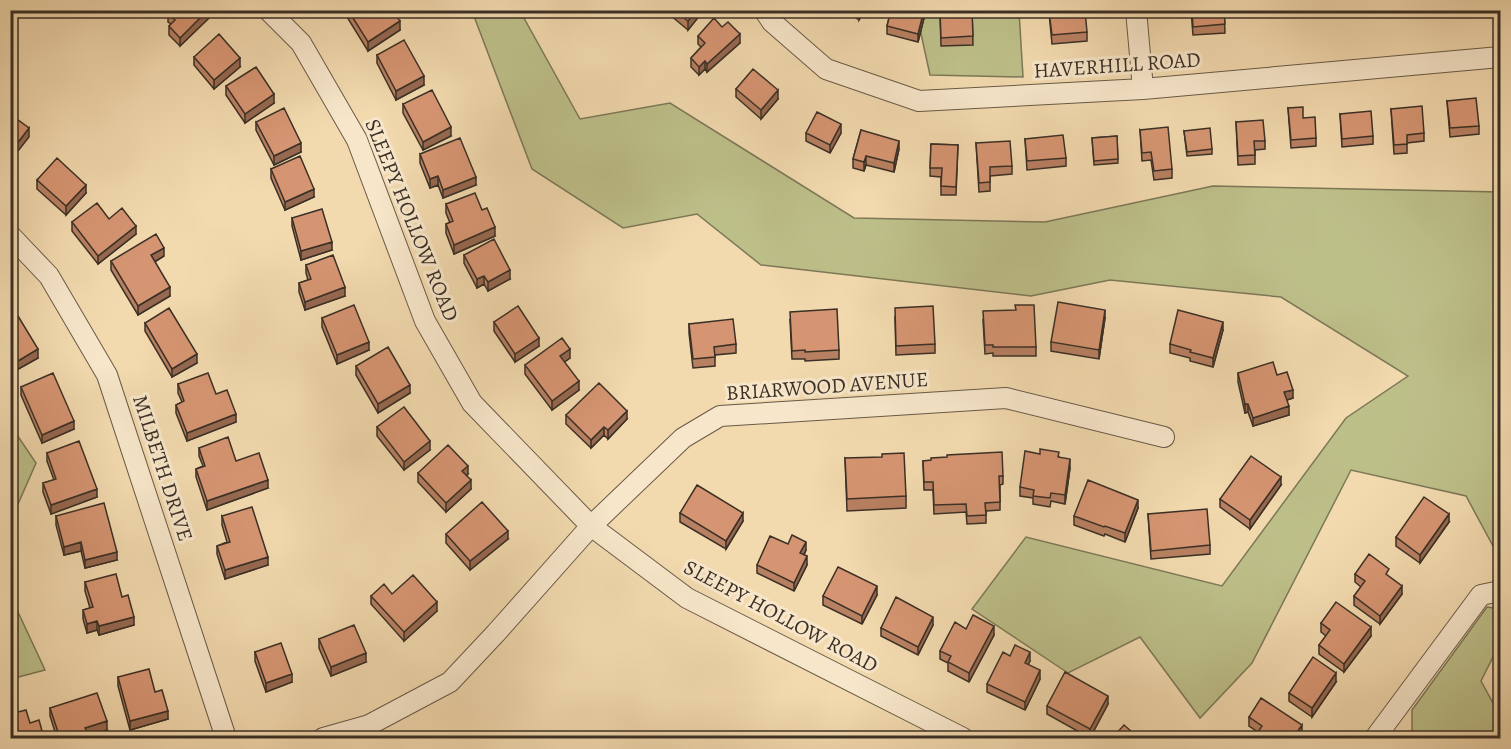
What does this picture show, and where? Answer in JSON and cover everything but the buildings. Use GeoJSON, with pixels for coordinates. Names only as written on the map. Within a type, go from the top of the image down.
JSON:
{"type":"FeatureCollection","features":[{"type":"Feature","properties":{"kind":"street","name":"SLEEPY HOLLOW ROAD"},"geometry":{"type":"LineString","coordinates":[[268,10],[302,43],[357,140],[424,321],[472,403],[591,526],[687,597],[963,738]]}},
{"type":"Feature","properties":{"kind":"street","name":"HAVERHILL ROAD"},"geometry":{"type":"LineString","coordinates":[[764,10],[772,22],[826,69],[919,101],[1143,89],[1500,57]]}},
{"type":"Feature","properties":{"kind":"street"},"geometry":{"type":"LineString","coordinates":[[1136,10],[1143,89]]}},
{"type":"Feature","properties":{"kind":"street","name":"MILBETH DRIVE"},"geometry":{"type":"LineString","coordinates":[[10,235],[49,276],[106,375],[226,738]]}},
{"type":"Feature","properties":{"kind":"street","name":"BRIARWOOD AVENUE"},"geometry":{"type":"LineString","coordinates":[[323,738],[369,725],[450,682],[591,526],[683,438],[720,416],[1006,398],[1164,437]]}},
{"type":"Feature","properties":{"kind":"street"},"geometry":{"type":"LineString","coordinates":[[1376,738],[1481,595],[1500,591]]}},
{"type":"Feature","properties":{"kind":"green space"},"geometry":{"type":"Polygon","coordinates":[[[472,11],[520,11],[580,119],[670,103],[854,218],[1045,222],[1213,186],[1500,192],[1500,559],[1466,496],[1351,470],[1252,663],[1200,718],[1140,637],[1068,673],[972,609],[1026,537],[1222,586],[1346,418],[1408,376],[1281,297],[1110,280],[1031,296],[761,265],[697,214],[623,228],[532,169],[472,11]]]}},
{"type":"Feature","properties":{"kind":"green space"},"geometry":{"type":"Polygon","coordinates":[[[916,11],[1019,11],[1023,77],[930,75],[916,11]]]}},
{"type":"Feature","properties":{"kind":"green space"},"geometry":{"type":"Polygon","coordinates":[[[11,426],[36,463],[11,520],[11,426]]]}},
{"type":"Feature","properties":{"kind":"green space"},"geometry":{"type":"Polygon","coordinates":[[[11,597],[45,670],[10,679],[11,597]]]}},
{"type":"Feature","properties":{"kind":"green space"},"geometry":{"type":"Polygon","coordinates":[[[1487,607],[1500,609],[1500,643],[1481,681],[1500,716],[1500,738],[1418,738],[1412,733],[1412,710],[1487,607]]]}}]}
